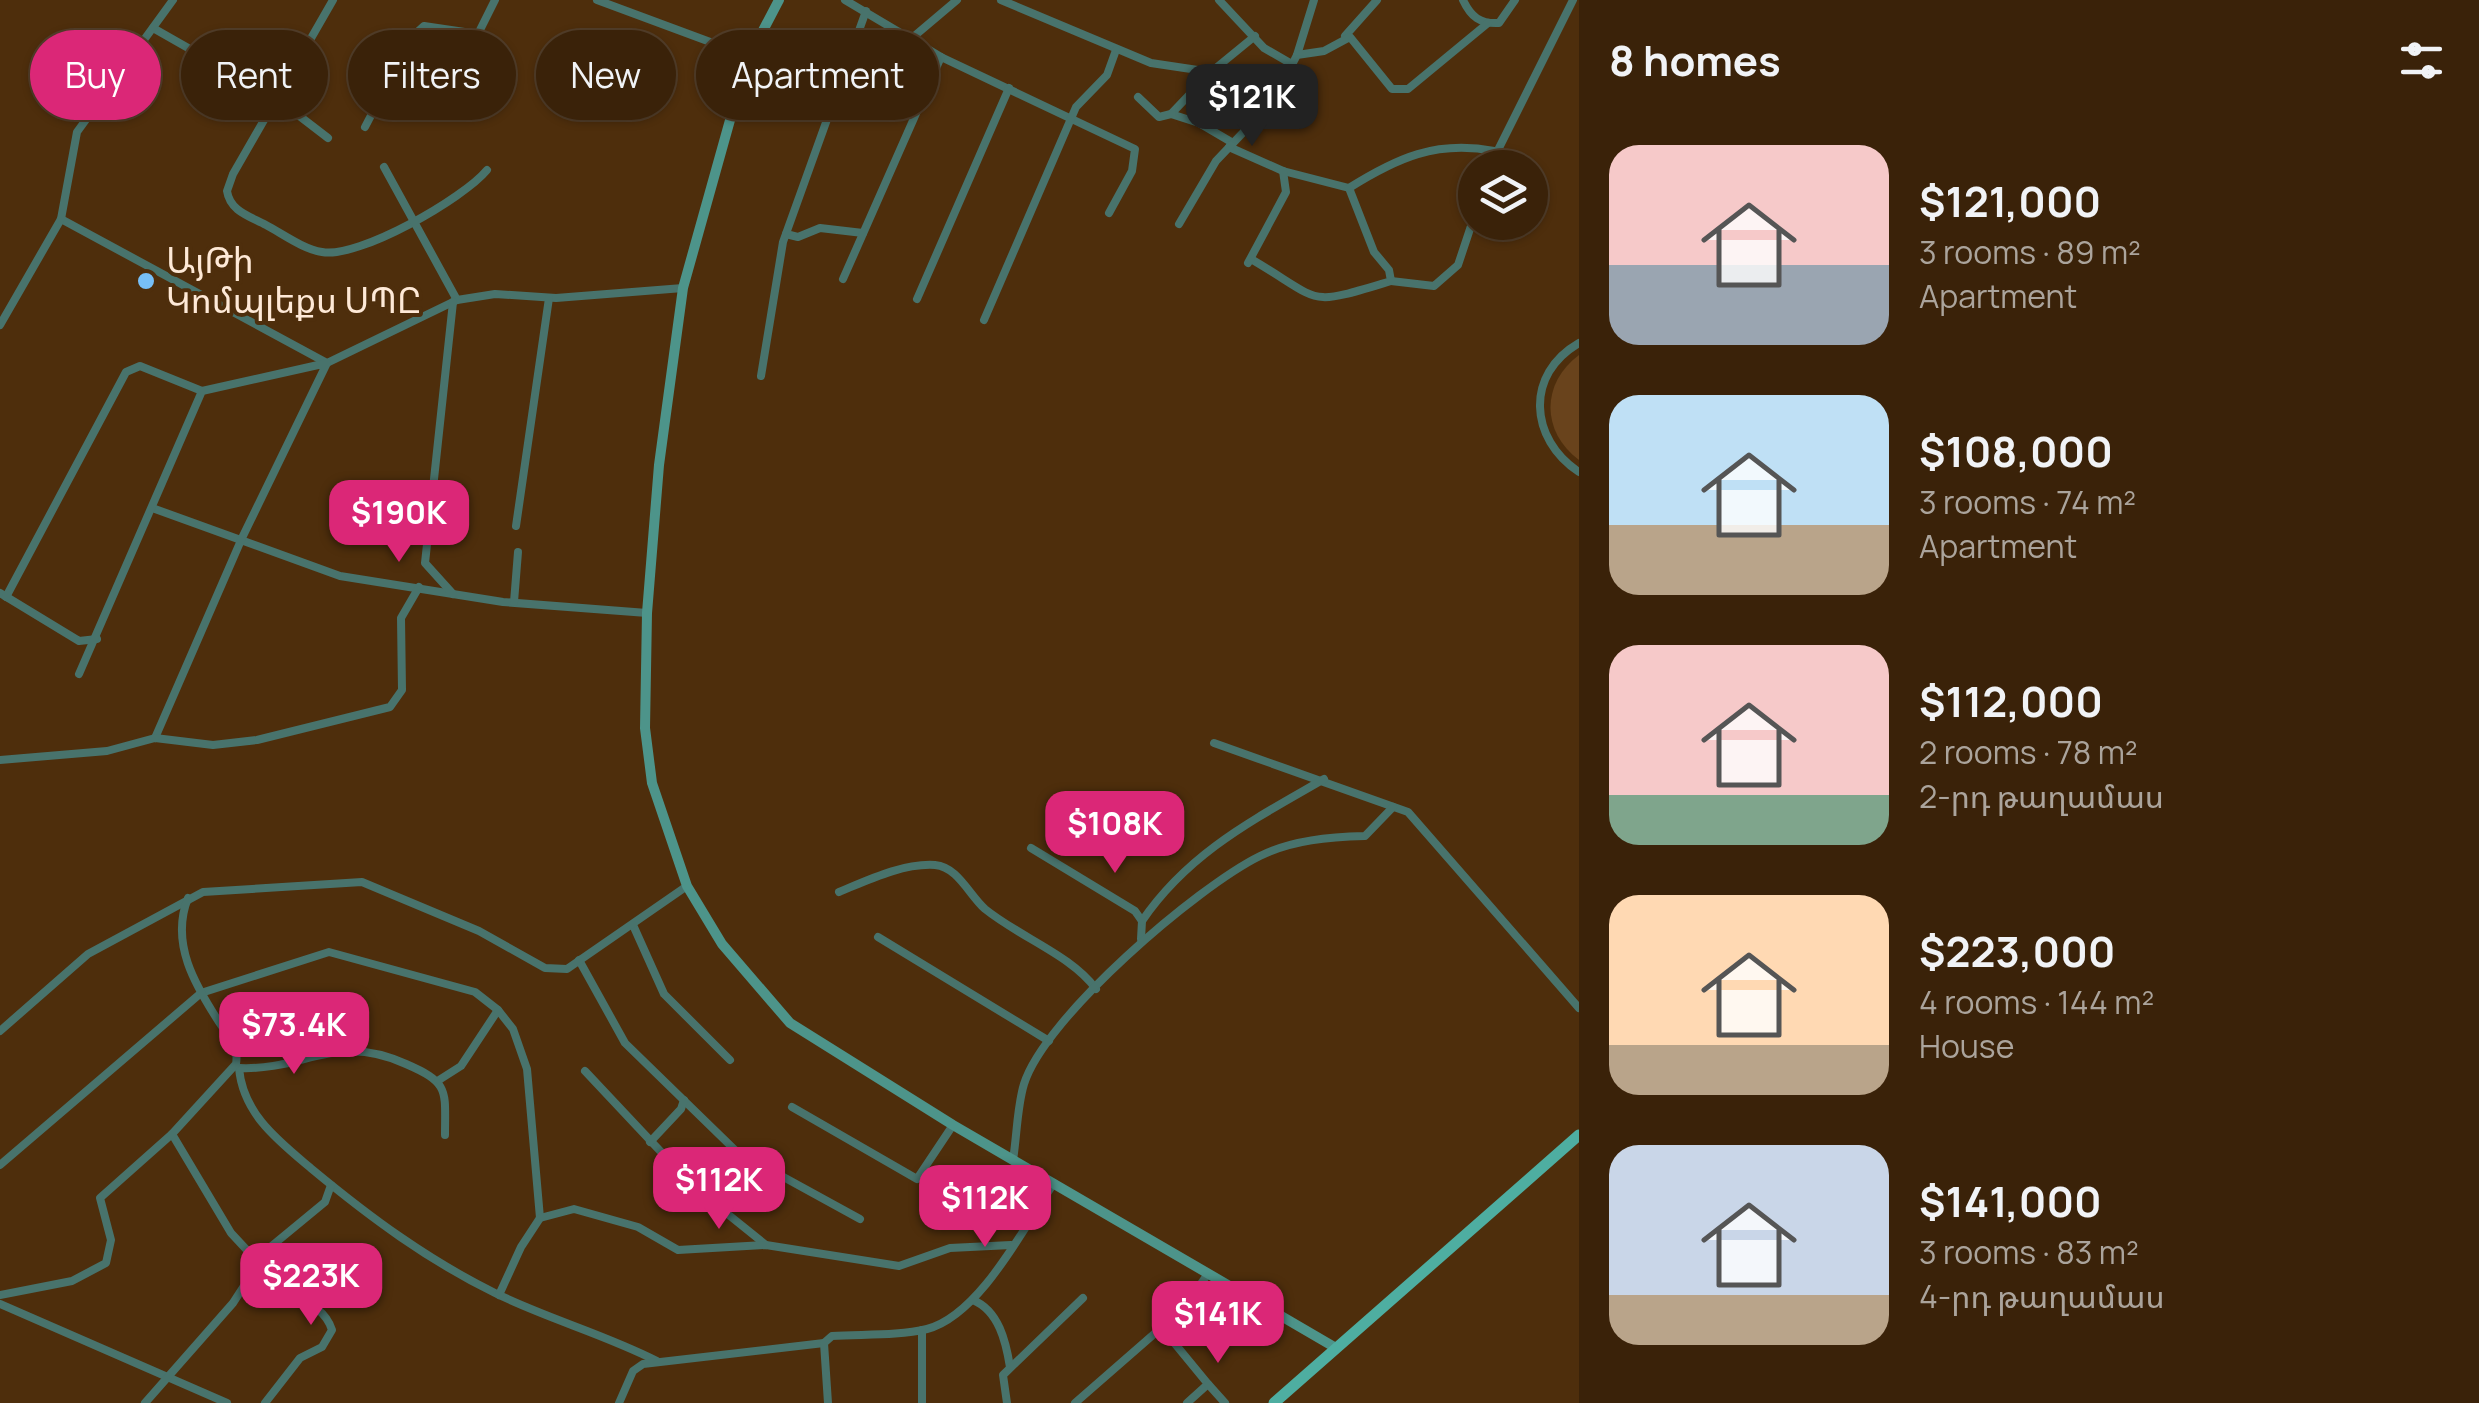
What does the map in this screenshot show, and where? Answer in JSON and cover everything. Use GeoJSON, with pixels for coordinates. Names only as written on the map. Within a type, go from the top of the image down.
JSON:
{"type":"FeatureCollection","features":[{"type":"Feature","properties":{"kind":"main road"},"geometry":{"type":"LineString","coordinates":[[762,30],[778,0]]}},
{"type":"Feature","properties":{"kind":"main road"},"geometry":{"type":"LineString","coordinates":[[730,120],[683,288],[658,465],[647,613],[645,728],[652,782],[687,886],[722,944],[790,1023],[953,1126],[1336,1348]]}},
{"type":"Feature","properties":{"kind":"main road"},"geometry":{"type":"LineString","coordinates":[[1274,1403],[1579,1135]]}},
{"type":"Feature","properties":{"kind":"street"},"geometry":{"type":"LineString","coordinates":[[0,326],[61,219],[77,132],[173,0]]}},
{"type":"Feature","properties":{"kind":"street"},"geometry":{"type":"LineString","coordinates":[[316,30],[333,0]]}},
{"type":"Feature","properties":{"kind":"street"},"geometry":{"type":"LineString","coordinates":[[365,126],[412,37],[424,26],[478,34],[496,0]]}},
{"type":"Feature","properties":{"kind":"street"},"geometry":{"type":"LineString","coordinates":[[598,0],[696,39]]}},
{"type":"Feature","properties":{"kind":"street"},"geometry":{"type":"LineString","coordinates":[[845,0],[898,30]]}},
{"type":"Feature","properties":{"kind":"street"},"geometry":{"type":"LineString","coordinates":[[921,30],[957,0]]}},
{"type":"Feature","properties":{"kind":"street"},"geometry":{"type":"LineString","coordinates":[[1001,0],[1151,63],[1211,72]]}},
{"type":"Feature","properties":{"kind":"street"},"geometry":{"type":"LineString","coordinates":[[1219,0],[1264,48],[1294,59],[1324,52],[1345,36],[1378,0]]}},
{"type":"Feature","properties":{"kind":"street"},"geometry":{"type":"LineString","coordinates":[[1179,224],[1231,145],[1274,100],[1287,79],[1314,0]]}},
{"type":"Feature","properties":{"kind":"street"},"geometry":{"type":"LineString","coordinates":[[1463,0],[1474,18],[1488,24],[1499,23],[1515,0]]}},
{"type":"Feature","properties":{"kind":"street"},"geometry":{"type":"LineString","coordinates":[[1495,150],[1548,57],[1573,0]]}},
{"type":"Feature","properties":{"kind":"street"},"geometry":{"type":"LineString","coordinates":[[859,30],[866,12]]}},
{"type":"Feature","properties":{"kind":"street"},"geometry":{"type":"LineString","coordinates":[[1345,36],[1392,89],[1399,91],[1408,89],[1488,24]]}},
{"type":"Feature","properties":{"kind":"street"},"geometry":{"type":"LineString","coordinates":[[153,28],[181,44]]}},
{"type":"Feature","properties":{"kind":"street"},"geometry":{"type":"LineString","coordinates":[[1138,97],[1160,117],[1171,114],[1211,72],[1255,36]]}},
{"type":"Feature","properties":{"kind":"street"},"geometry":{"type":"LineString","coordinates":[[984,320],[1076,107],[1107,76],[1116,50]]}},
{"type":"Feature","properties":{"kind":"street"},"geometry":{"type":"LineString","coordinates":[[842,280],[941,58],[1135,149],[1132,171],[1109,213]]}},
{"type":"Feature","properties":{"kind":"street"},"geometry":{"type":"LineString","coordinates":[[916,300],[1008,88]]}},
{"type":"Feature","properties":{"kind":"street"},"geometry":{"type":"LineString","coordinates":[[1171,114],[1283,171],[1349,188],[1405,155],[1473,147],[1489,150]]}},
{"type":"Feature","properties":{"kind":"street"},"geometry":{"type":"LineString","coordinates":[[264,120],[227,191],[236,209],[328,254],[416,222],[473,188],[487,170]]}},
{"type":"Feature","properties":{"kind":"street"},"geometry":{"type":"LineString","coordinates":[[305,120],[328,138]]}},
{"type":"Feature","properties":{"kind":"street"},"geometry":{"type":"LineString","coordinates":[[761,376],[786,234],[827,120]]}},
{"type":"Feature","properties":{"kind":"street"},"geometry":{"type":"LineString","coordinates":[[384,166],[455,301],[424,563],[453,594]]}},
{"type":"Feature","properties":{"kind":"street"},"geometry":{"type":"LineString","coordinates":[[1283,171],[1286,192],[1249,261],[1293,289],[1322,300],[1349,297],[1390,281],[1434,286],[1458,265],[1466,240]]}},
{"type":"Feature","properties":{"kind":"street"},"geometry":{"type":"LineString","coordinates":[[1349,188],[1374,252],[1389,270],[1390,281]]}},
{"type":"Feature","properties":{"kind":"street"},"geometry":{"type":"LineString","coordinates":[[61,219],[327,363]]}},
{"type":"Feature","properties":{"kind":"street"},"geometry":{"type":"LineString","coordinates":[[786,234],[798,237],[820,228],[864,234]]}},
{"type":"Feature","properties":{"kind":"street"},"geometry":{"type":"LineString","coordinates":[[97,639],[79,641],[3,595],[126,372],[140,366],[202,392],[327,363],[455,301],[495,294],[549,298],[683,288]]}},
{"type":"Feature","properties":{"kind":"street"},"geometry":{"type":"LineString","coordinates":[[516,526],[549,298]]}},
{"type":"Feature","properties":{"kind":"street"},"geometry":{"type":"LineString","coordinates":[[1578,341],[1558,358],[1545,377],[1539,399],[1548,443],[1579,472]]}},
{"type":"Feature","properties":{"kind":"street"},"geometry":{"type":"LineString","coordinates":[[155,738],[242,538],[327,363]]}},
{"type":"Feature","properties":{"kind":"street"},"geometry":{"type":"LineString","coordinates":[[79,674],[155,509],[159,484],[202,392]]}},
{"type":"Feature","properties":{"kind":"street"},"geometry":{"type":"LineString","coordinates":[[155,509],[340,576],[514,602],[647,613]]}},
{"type":"Feature","properties":{"kind":"street"},"geometry":{"type":"LineString","coordinates":[[514,602],[518,552]]}},
{"type":"Feature","properties":{"kind":"street"},"geometry":{"type":"LineString","coordinates":[[0,760],[107,751],[155,738],[212,745],[256,740],[390,707],[402,690],[400,618],[419,587]]}},
{"type":"Feature","properties":{"kind":"street"},"geometry":{"type":"LineString","coordinates":[[1214,744],[1324,779],[1393,807],[1422,824],[1440,852],[1579,1008]]}},
{"type":"Feature","properties":{"kind":"street"},"geometry":{"type":"LineString","coordinates":[[1141,939],[1142,920],[1163,890],[1192,862],[1242,824],[1324,779]]}},
{"type":"Feature","properties":{"kind":"street"},"geometry":{"type":"LineString","coordinates":[[1014,1160],[1025,1081],[1048,1042],[1141,939],[1260,856],[1320,837],[1365,836],[1393,807]]}},
{"type":"Feature","properties":{"kind":"street"},"geometry":{"type":"LineString","coordinates":[[1031,848],[1124,904],[1142,920]]}},
{"type":"Feature","properties":{"kind":"street"},"geometry":{"type":"LineString","coordinates":[[839,892],[912,867],[938,865],[952,870],[970,896],[1014,932],[1080,968],[1096,989]]}},
{"type":"Feature","properties":{"kind":"street"},"geometry":{"type":"LineString","coordinates":[[0,1032],[88,954],[188,898],[259,886],[362,882],[428,907],[546,968],[567,969],[687,886]]}},
{"type":"Feature","properties":{"kind":"street"},"geometry":{"type":"LineString","coordinates":[[188,898],[181,920],[182,946],[201,993],[236,1044],[242,1086],[262,1124],[408,1247],[499,1295],[610,1337],[657,1361]]}},
{"type":"Feature","properties":{"kind":"street"},"geometry":{"type":"LineString","coordinates":[[633,924],[664,994],[730,1060]]}},
{"type":"Feature","properties":{"kind":"street"},"geometry":{"type":"LineString","coordinates":[[878,937],[1048,1042]]}},
{"type":"Feature","properties":{"kind":"street"},"geometry":{"type":"LineString","coordinates":[[0,1165],[201,993],[329,952],[475,992],[498,1010],[512,1029],[526,1069],[540,1218],[520,1247],[499,1295]]}},
{"type":"Feature","properties":{"kind":"street"},"geometry":{"type":"LineString","coordinates":[[579,960],[625,1043],[736,1151],[860,1219]]}},
{"type":"Feature","properties":{"kind":"street"},"geometry":{"type":"LineString","coordinates":[[439,1080],[461,1066],[498,1010]]}},
{"type":"Feature","properties":{"kind":"street"},"geometry":{"type":"LineString","coordinates":[[0,1295],[72,1281],[106,1264],[111,1240],[100,1198],[172,1134],[238,1066],[305,1055],[374,1050],[444,1085],[445,1135]]}},
{"type":"Feature","properties":{"kind":"street"},"geometry":{"type":"LineString","coordinates":[[585,1071],[694,1187],[766,1245]]}},
{"type":"Feature","properties":{"kind":"street"},"geometry":{"type":"LineString","coordinates":[[650,1142],[681,1110],[684,1100]]}},
{"type":"Feature","properties":{"kind":"street"},"geometry":{"type":"LineString","coordinates":[[792,1108],[917,1179],[953,1126]]}},
{"type":"Feature","properties":{"kind":"street"},"geometry":{"type":"LineString","coordinates":[[172,1134],[231,1233],[277,1289],[318,1308],[332,1330],[322,1347],[300,1358],[265,1403]]}},
{"type":"Feature","properties":{"kind":"street"},"geometry":{"type":"LineString","coordinates":[[619,1403],[633,1371],[657,1361],[939,1325],[973,1300],[1054,1183]]}},
{"type":"Feature","properties":{"kind":"street"},"geometry":{"type":"LineString","coordinates":[[144,1403],[233,1303],[268,1250],[325,1202],[332,1185]]}},
{"type":"Feature","properties":{"kind":"street"},"geometry":{"type":"LineString","coordinates":[[540,1218],[574,1209],[638,1227],[678,1250],[766,1245],[899,1266],[925,1261],[950,1248],[1012,1245]]}},
{"type":"Feature","properties":{"kind":"street"},"geometry":{"type":"LineString","coordinates":[[1076,1403],[1185,1307],[1207,1276]]}},
{"type":"Feature","properties":{"kind":"street"},"geometry":{"type":"LineString","coordinates":[[1007,1403],[1003,1375],[1083,1298]]}},
{"type":"Feature","properties":{"kind":"street"},"geometry":{"type":"LineString","coordinates":[[973,1300],[988,1310],[1000,1329],[1010,1368]]}},
{"type":"Feature","properties":{"kind":"street"},"geometry":{"type":"LineString","coordinates":[[0,1304],[166,1380],[227,1403]]}},
{"type":"Feature","properties":{"kind":"street"},"geometry":{"type":"LineString","coordinates":[[1162,1328],[1225,1403]]}},
{"type":"Feature","properties":{"kind":"street"},"geometry":{"type":"LineString","coordinates":[[922,1330],[922,1403]]}},
{"type":"Feature","properties":{"kind":"street"},"geometry":{"type":"LineString","coordinates":[[824,1342],[828,1403]]}},
{"type":"Feature","properties":{"kind":"street"},"geometry":{"type":"LineString","coordinates":[[1187,1403],[1208,1384]]}},
{"type":"Feature","properties":{"kind":"shaded area"},"geometry":{"type":"Polygon","coordinates":[[[1579,355],[1579,460],[1558,436],[1550,408],[1558,379],[1579,355]]]}},
{"type":"Feature","properties":{"kind":"place","name":"ԱյԹի Կոմպլեքս ՍՊԸ"},"geometry":{"type":"Point","coordinates":[146,281]}}]}
